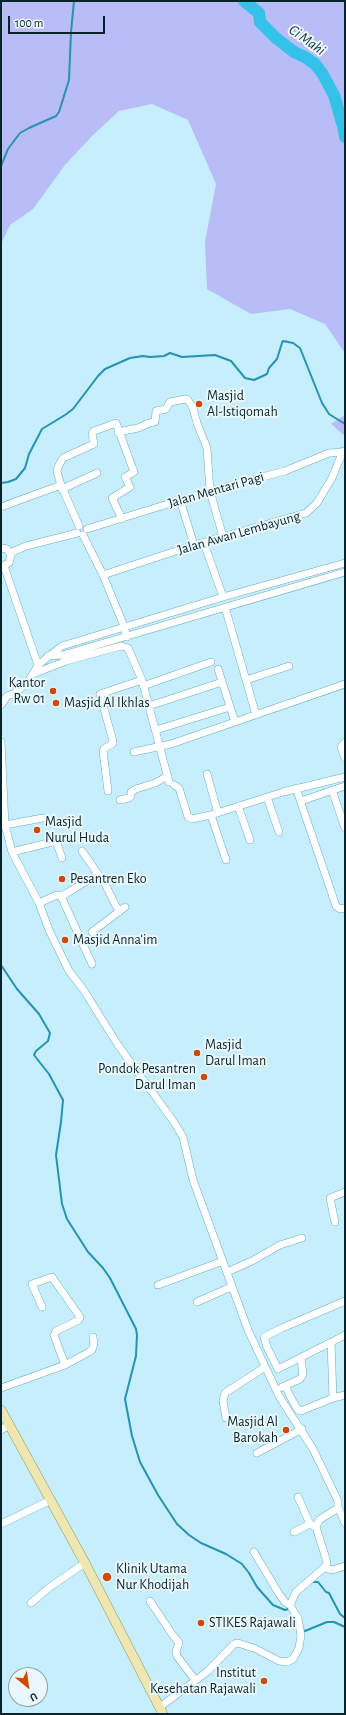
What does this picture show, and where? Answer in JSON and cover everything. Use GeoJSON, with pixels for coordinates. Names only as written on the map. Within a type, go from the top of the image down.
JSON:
{"type":"FeatureCollection","features":[{"type":"Feature","properties":{"kind":"main road"},"geometry":{"type":"LineString","coordinates":[[2,1414],[10,1425],[85,1563],[161,1711]]}},
{"type":"Feature","properties":{"kind":"street"},"geometry":{"type":"LineString","coordinates":[[118,432],[138,428],[155,422],[156,411],[166,409],[170,402],[188,400],[193,408],[207,448],[210,491],[223,537]]}},
{"type":"Feature","properties":{"kind":"street"},"geometry":{"type":"LineString","coordinates":[[122,519],[112,498],[130,487],[125,477],[134,472],[118,432],[116,423],[94,431],[92,434],[94,444],[68,455],[60,462],[57,472],[62,487],[103,575],[127,637]]}},
{"type":"Feature","properties":{"kind":"street","name":"Jalan Mentari Pagi"},"geometry":{"type":"LineString","coordinates":[[10,553],[26,546],[82,531],[210,491],[285,471],[330,453],[344,452]]}},
{"type":"Feature","properties":{"kind":"street","name":"Jalan Awan Lembayung"},"geometry":{"type":"LineString","coordinates":[[103,575],[204,542],[300,516],[311,510],[332,478],[344,452]]}},
{"type":"Feature","properties":{"kind":"street"},"geometry":{"type":"LineString","coordinates":[[1,507],[62,487],[97,473]]}},
{"type":"Feature","properties":{"kind":"street"},"geometry":{"type":"LineString","coordinates":[[180,500],[194,545]]}},
{"type":"Feature","properties":{"kind":"street"},"geometry":{"type":"LineString","coordinates":[[204,542],[223,597],[229,602],[225,607]]}},
{"type":"Feature","properties":{"kind":"street"},"geometry":{"type":"LineString","coordinates":[[1,548],[7,549],[10,553],[10,561],[2,566],[38,664]]}},
{"type":"Feature","properties":{"kind":"street"},"geometry":{"type":"LineString","coordinates":[[1,705],[5,698],[22,688],[33,674],[38,664],[62,646],[124,626],[344,562]]}},
{"type":"Feature","properties":{"kind":"street"},"geometry":{"type":"LineString","coordinates":[[48,656],[63,655],[127,637],[345,572]]}},
{"type":"Feature","properties":{"kind":"street"},"geometry":{"type":"LineString","coordinates":[[225,607],[256,715]]}},
{"type":"Feature","properties":{"kind":"street"},"geometry":{"type":"LineString","coordinates":[[33,674],[61,662],[121,646],[125,646],[131,651],[143,683],[152,723],[156,730],[170,781],[179,788],[188,817],[192,819],[215,814],[296,788],[345,776]]}},
{"type":"Feature","properties":{"kind":"street"},"geometry":{"type":"LineString","coordinates":[[108,791],[103,751],[113,744],[113,741],[100,694],[143,683],[211,662]]}},
{"type":"Feature","properties":{"kind":"street"},"geometry":{"type":"LineString","coordinates":[[246,680],[289,666]]}},
{"type":"Feature","properties":{"kind":"street"},"geometry":{"type":"LineString","coordinates":[[218,670],[234,719]]}},
{"type":"Feature","properties":{"kind":"street"},"geometry":{"type":"LineString","coordinates":[[149,706],[222,682]]}},
{"type":"Feature","properties":{"kind":"street"},"geometry":{"type":"LineString","coordinates":[[134,752],[160,745],[171,744],[345,684]]}},
{"type":"Feature","properties":{"kind":"street"},"geometry":{"type":"LineString","coordinates":[[156,730],[230,708]]}},
{"type":"Feature","properties":{"kind":"street"},"geometry":{"type":"LineString","coordinates":[[1,742],[2,790],[5,825],[12,852],[39,903],[49,930],[69,971],[83,989],[118,1045],[174,1122],[183,1137],[193,1180],[248,1330],[276,1390],[302,1429],[313,1449],[338,1501],[338,1507],[344,1519]]}},
{"type":"Feature","properties":{"kind":"street"},"geometry":{"type":"LineString","coordinates":[[345,742],[341,747],[345,758]]}},
{"type":"Feature","properties":{"kind":"street"},"geometry":{"type":"LineString","coordinates":[[206,774],[226,860]]}},
{"type":"Feature","properties":{"kind":"street"},"geometry":{"type":"LineString","coordinates":[[120,800],[129,798],[131,796],[131,792],[136,789],[155,783],[170,781]]}},
{"type":"Feature","properties":{"kind":"street"},"geometry":{"type":"LineString","coordinates":[[300,801],[345,786]]}},
{"type":"Feature","properties":{"kind":"street"},"geometry":{"type":"LineString","coordinates":[[296,788],[336,906],[340,909],[345,908]]}},
{"type":"Feature","properties":{"kind":"street"},"geometry":{"type":"LineString","coordinates":[[332,790],[345,828]]}},
{"type":"Feature","properties":{"kind":"street"},"geometry":{"type":"LineString","coordinates":[[267,797],[279,832]]}},
{"type":"Feature","properties":{"kind":"street"},"geometry":{"type":"LineString","coordinates":[[238,806],[250,840]]}},
{"type":"Feature","properties":{"kind":"street"},"geometry":{"type":"LineString","coordinates":[[5,825],[43,818]]}},
{"type":"Feature","properties":{"kind":"street"},"geometry":{"type":"LineString","coordinates":[[12,852],[56,842],[62,858]]}},
{"type":"Feature","properties":{"kind":"street"},"geometry":{"type":"LineString","coordinates":[[82,851],[122,909],[92,932]]}},
{"type":"Feature","properties":{"kind":"street"},"geometry":{"type":"LineString","coordinates":[[39,903],[57,895],[61,896],[98,874]]}},
{"type":"Feature","properties":{"kind":"street"},"geometry":{"type":"LineString","coordinates":[[61,896],[92,964]]}},
{"type":"Feature","properties":{"kind":"street"},"geometry":{"type":"LineString","coordinates":[[335,1222],[330,1198],[345,1192]]}},
{"type":"Feature","properties":{"kind":"street"},"geometry":{"type":"LineString","coordinates":[[227,1272],[252,1261],[280,1245],[302,1238]]}},
{"type":"Feature","properties":{"kind":"street"},"geometry":{"type":"LineString","coordinates":[[158,1285],[223,1261]]}},
{"type":"Feature","properties":{"kind":"street"},"geometry":{"type":"LineString","coordinates":[[42,1306],[32,1284],[52,1277],[80,1317],[79,1320],[56,1332],[54,1335],[65,1365]]}},
{"type":"Feature","properties":{"kind":"street"},"geometry":{"type":"LineString","coordinates":[[197,1302],[231,1286]]}},
{"type":"Feature","properties":{"kind":"street"},"geometry":{"type":"LineString","coordinates":[[345,1301],[264,1337],[267,1347],[278,1369],[345,1335]]}},
{"type":"Feature","properties":{"kind":"street"},"geometry":{"type":"LineString","coordinates":[[1,1388],[65,1365],[92,1350],[94,1344],[93,1337]]}},
{"type":"Feature","properties":{"kind":"street"},"geometry":{"type":"LineString","coordinates":[[331,1342],[333,1398]]}},
{"type":"Feature","properties":{"kind":"street"},"geometry":{"type":"LineString","coordinates":[[276,1390],[300,1379],[303,1375],[301,1358]]}},
{"type":"Feature","properties":{"kind":"street"},"geometry":{"type":"LineString","coordinates":[[226,1418],[223,1401],[225,1393],[265,1367]]}},
{"type":"Feature","properties":{"kind":"street"},"geometry":{"type":"LineString","coordinates":[[285,1386],[297,1409],[301,1411],[333,1398],[345,1395]]}},
{"type":"Feature","properties":{"kind":"street"},"geometry":{"type":"LineString","coordinates":[[1,1430],[10,1425]]}},
{"type":"Feature","properties":{"kind":"street"},"geometry":{"type":"LineString","coordinates":[[257,1453],[302,1429]]}},
{"type":"Feature","properties":{"kind":"street"},"geometry":{"type":"LineString","coordinates":[[290,1605],[296,1592],[325,1568],[327,1562],[313,1526],[298,1497]]}},
{"type":"Feature","properties":{"kind":"street"},"geometry":{"type":"LineString","coordinates":[[1,1524],[51,1500]]}},
{"type":"Feature","properties":{"kind":"street"},"geometry":{"type":"LineString","coordinates":[[294,1532],[313,1526],[338,1507]]}},
{"type":"Feature","properties":{"kind":"street"},"geometry":{"type":"LineString","coordinates":[[161,1711],[195,1680],[208,1671],[234,1644],[238,1643],[256,1649],[279,1661],[287,1662],[293,1659],[299,1648],[301,1634],[298,1618],[290,1605],[285,1602],[279,1594],[254,1552]]}},
{"type":"Feature","properties":{"kind":"street"},"geometry":{"type":"LineString","coordinates":[[31,1603],[50,1587],[85,1563]]}},
{"type":"Feature","properties":{"kind":"street"},"geometry":{"type":"LineString","coordinates":[[325,1568],[332,1570],[345,1566]]}},
{"type":"Feature","properties":{"kind":"street"},"geometry":{"type":"LineString","coordinates":[[150,1601],[172,1634],[180,1643],[176,1651],[177,1656],[195,1680]]}},
{"type":"Feature","properties":{"kind":"shaded area"},"geometry":{"type":"Polygon","coordinates":[[[1,1],[345,1],[345,353],[325,324],[290,309],[251,314],[207,289],[205,242],[216,184],[188,120],[152,104],[119,111],[93,135],[65,165],[33,209],[10,225],[1,244],[1,1]]]}},
{"type":"Feature","properties":{"kind":"shaded area"},"geometry":{"type":"Polygon","coordinates":[[[345,415],[345,436],[331,424],[345,415]]]}},
{"type":"Feature","properties":{"kind":"waterway"},"geometry":{"type":"LineString","coordinates":[[1,166],[8,149],[20,133],[56,116],[59,112],[69,80],[74,1]]}},
{"type":"Feature","properties":{"kind":"waterway","name":"Ci Mahi"},"geometry":{"type":"LineString","coordinates":[[244,1],[259,13],[260,22],[276,38],[294,52],[315,64],[322,73],[334,95],[345,137]]}},
{"type":"Feature","properties":{"kind":"waterway"},"geometry":{"type":"LineString","coordinates":[[1,272],[1,286]]}},
{"type":"Feature","properties":{"kind":"waterway"},"geometry":{"type":"LineString","coordinates":[[1,483],[16,479],[25,468],[29,454],[42,429],[73,409],[105,369],[130,358],[143,356],[164,356],[170,353],[182,357],[215,355],[231,361],[245,378],[254,380],[267,374],[269,368],[277,359],[283,341],[293,343],[300,348],[322,403],[329,414],[345,424]]}},
{"type":"Feature","properties":{"kind":"waterway"},"geometry":{"type":"LineString","coordinates":[[1,965],[17,989],[39,1014],[50,1033],[48,1041],[36,1051],[34,1055],[49,1074],[63,1100],[56,1155],[62,1204],[67,1219],[88,1252],[110,1278],[136,1329],[136,1356],[125,1399],[132,1436],[140,1462],[158,1495],[177,1524],[201,1543],[226,1554],[242,1564],[257,1587],[273,1605],[285,1610],[291,1608]]}},
{"type":"Feature","properties":{"kind":"waterway"},"geometry":{"type":"LineString","coordinates":[[312,1582],[318,1582],[326,1592],[329,1593],[340,1614],[345,1618]]}},
{"type":"Feature","properties":{"kind":"waterway"},"geometry":{"type":"LineString","coordinates":[[302,1629],[305,1631],[327,1622],[334,1622],[345,1627]]}},
{"type":"Feature","properties":{"kind":"place","name":"Masjid Al-Istiqomah"},"geometry":{"type":"Point","coordinates":[199,404]}},
{"type":"Feature","properties":{"kind":"place","name":"Kantor Rw 01"},"geometry":{"type":"Point","coordinates":[53,691]}},
{"type":"Feature","properties":{"kind":"place","name":"Masjid Al Ikhlas"},"geometry":{"type":"Point","coordinates":[56,703]}},
{"type":"Feature","properties":{"kind":"place","name":"Masjid Nurul Huda"},"geometry":{"type":"Point","coordinates":[37,830]}},
{"type":"Feature","properties":{"kind":"place","name":"Pesantren Eko"},"geometry":{"type":"Point","coordinates":[62,879]}},
{"type":"Feature","properties":{"kind":"place","name":"Masjid Anna'im"},"geometry":{"type":"Point","coordinates":[65,940]}},
{"type":"Feature","properties":{"kind":"place","name":"Masjid Darul Iman"},"geometry":{"type":"Point","coordinates":[197,1053]}},
{"type":"Feature","properties":{"kind":"place","name":"Pondok Pesantren Darul Iman"},"geometry":{"type":"Point","coordinates":[204,1077]}},
{"type":"Feature","properties":{"kind":"place","name":"Masjid Al Barokah"},"geometry":{"type":"Point","coordinates":[286,1430]}},
{"type":"Feature","properties":{"kind":"place","name":"Klinik Utama Nur Khodijah"},"geometry":{"type":"Point","coordinates":[107,1577]}},
{"type":"Feature","properties":{"kind":"place","name":"STIKES Rajawali"},"geometry":{"type":"Point","coordinates":[201,1623]}},
{"type":"Feature","properties":{"kind":"place","name":"Institut Kesehatan Rajawali"},"geometry":{"type":"Point","coordinates":[264,1681]}}]}
